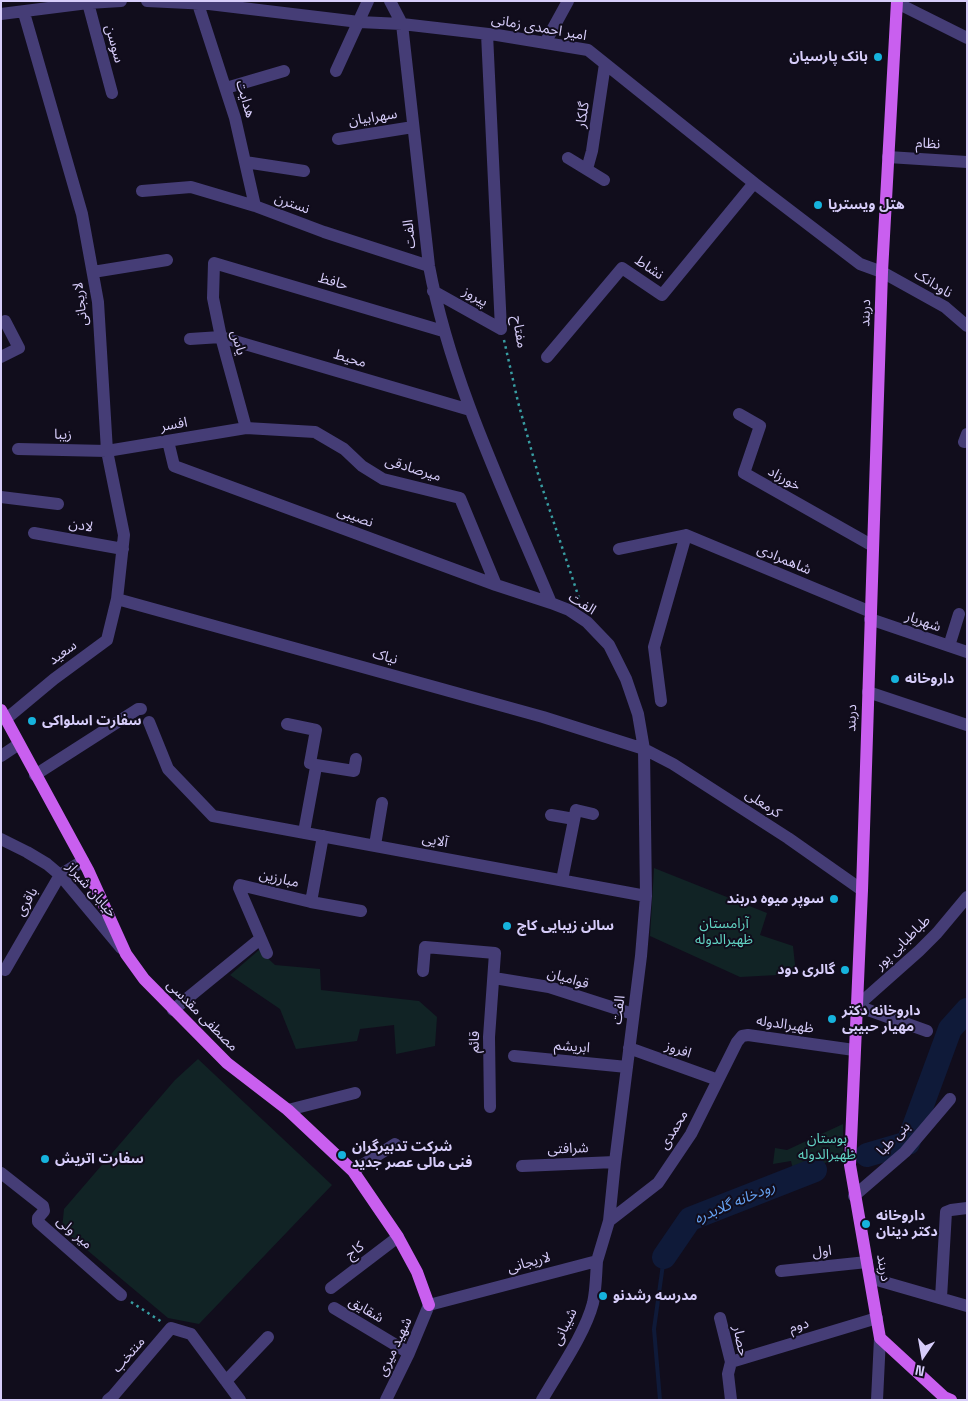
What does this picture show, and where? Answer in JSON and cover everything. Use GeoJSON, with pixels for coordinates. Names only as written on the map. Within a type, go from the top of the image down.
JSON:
{"type":"FeatureCollection","features":[{"type":"Feature","properties":{"kind":"main road","name":"دربند"},"geometry":{"type":"LineString","coordinates":[[880,1338],[850,1165],[862,890],[882,272],[897,2]]}},
{"type":"Feature","properties":{"kind":"main road","name":"مصطفی مقدسی"},"geometry":{"type":"LineString","coordinates":[[3,714],[83,861],[126,954],[144,979],[227,1063],[288,1110],[353,1171],[398,1237],[417,1272],[429,1306]]}},
{"type":"Feature","properties":{"kind":"main road"},"geometry":{"type":"LineString","coordinates":[[880,1338],[944,1397],[951,1400]]}},
{"type":"Feature","properties":{"kind":"street"},"geometry":{"type":"LineString","coordinates":[[5,10],[24,13],[88,3],[121,1]]}},
{"type":"Feature","properties":{"kind":"street","name":"امیر احمدی زمانی"},"geometry":{"type":"LineString","coordinates":[[147,1],[244,5],[359,22],[402,24],[488,34],[588,50],[754,183],[860,264],[882,272]]}},
{"type":"Feature","properties":{"kind":"street"},"geometry":{"type":"LineString","coordinates":[[336,71],[368,1]]}},
{"type":"Feature","properties":{"kind":"street"},"geometry":{"type":"LineString","coordinates":[[390,1],[402,24]]}},
{"type":"Feature","properties":{"kind":"street"},"geometry":{"type":"LineString","coordinates":[[545,43],[568,1]]}},
{"type":"Feature","properties":{"kind":"street","name":"هدایت"},"geometry":{"type":"LineString","coordinates":[[197,2],[235,118],[255,206]]}},
{"type":"Feature","properties":{"kind":"street"},"geometry":{"type":"LineString","coordinates":[[897,2],[967,38]]}},
{"type":"Feature","properties":{"kind":"street","name":"سوسن"},"geometry":{"type":"LineString","coordinates":[[88,3],[112,92]]}},
{"type":"Feature","properties":{"kind":"street","name":"لاریجانی"},"geometry":{"type":"LineString","coordinates":[[24,13],[82,214],[98,302],[108,451],[124,535],[117,598]]}},
{"type":"Feature","properties":{"kind":"street","name":"الفت"},"geometry":{"type":"LineString","coordinates":[[402,24],[433,291],[443,331],[470,410],[550,603],[569,610],[587,622],[608,645],[626,679],[638,714],[644,749],[646,896],[641,956],[609,1221]]}},
{"type":"Feature","properties":{"kind":"street","name":"مفتاح"},"geometry":{"type":"LineString","coordinates":[[488,34],[501,329]]}},
{"type":"Feature","properties":{"kind":"street","name":"گلکار"},"geometry":{"type":"LineString","coordinates":[[586,170],[592,152],[605,64]]}},
{"type":"Feature","properties":{"kind":"street"},"geometry":{"type":"LineString","coordinates":[[226,88],[284,71]]}},
{"type":"Feature","properties":{"kind":"street","name":"سهرابیان"},"geometry":{"type":"LineString","coordinates":[[338,139],[413,127]]}},
{"type":"Feature","properties":{"kind":"street","name":"نظام"},"geometry":{"type":"LineString","coordinates":[[888,157],[967,162]]}},
{"type":"Feature","properties":{"kind":"street"},"geometry":{"type":"LineString","coordinates":[[568,158],[604,180]]}},
{"type":"Feature","properties":{"kind":"street"},"geometry":{"type":"LineString","coordinates":[[245,162],[304,171]]}},
{"type":"Feature","properties":{"kind":"street","name":"نشاط"},"geometry":{"type":"LineString","coordinates":[[547,357],[622,268],[662,295],[754,183]]}},
{"type":"Feature","properties":{"kind":"street","name":"نسترن"},"geometry":{"type":"LineString","coordinates":[[142,191],[191,187],[255,206],[324,232],[429,266]]}},
{"type":"Feature","properties":{"kind":"street"},"geometry":{"type":"LineString","coordinates":[[93,272],[167,260]]}},
{"type":"Feature","properties":{"kind":"street","name":"حافظ"},"geometry":{"type":"LineString","coordinates":[[214,263],[443,331]]}},
{"type":"Feature","properties":{"kind":"street","name":"یاس"},"geometry":{"type":"LineString","coordinates":[[214,263],[213,298],[221,337],[246,428]]}},
{"type":"Feature","properties":{"kind":"street","name":"ناودانک"},"geometry":{"type":"LineString","coordinates":[[882,272],[945,307],[967,326]]}},
{"type":"Feature","properties":{"kind":"street","name":"پیروز"},"geometry":{"type":"LineString","coordinates":[[433,291],[501,329]]}},
{"type":"Feature","properties":{"kind":"street"},"geometry":{"type":"LineString","coordinates":[[1,357],[19,348],[5,321]]}},
{"type":"Feature","properties":{"kind":"street"},"geometry":{"type":"LineString","coordinates":[[190,339],[221,337]]}},
{"type":"Feature","properties":{"kind":"street","name":"محیط"},"geometry":{"type":"LineString","coordinates":[[221,337],[470,410]]}},
{"type":"Feature","properties":{"kind":"street","name":"خورزاد"},"geometry":{"type":"LineString","coordinates":[[739,414],[760,426],[744,474],[873,546]]}},
{"type":"Feature","properties":{"kind":"street","name":"افسر"},"geometry":{"type":"LineString","coordinates":[[108,451],[246,428]]}},
{"type":"Feature","properties":{"kind":"street","name":"میرصادقی"},"geometry":{"type":"LineString","coordinates":[[246,428],[316,432],[344,449],[362,466],[383,479],[460,498],[496,585]]}},
{"type":"Feature","properties":{"kind":"street","name":"نصیبی"},"geometry":{"type":"LineString","coordinates":[[168,441],[174,466],[496,585],[550,603]]}},
{"type":"Feature","properties":{"kind":"street","name":"زیبا"},"geometry":{"type":"LineString","coordinates":[[18,449],[108,451]]}},
{"type":"Feature","properties":{"kind":"street"},"geometry":{"type":"LineString","coordinates":[[1,497],[58,504]]}},
{"type":"Feature","properties":{"kind":"street","name":"لادن"},"geometry":{"type":"LineString","coordinates":[[34,533],[123,549]]}},
{"type":"Feature","properties":{"kind":"street"},"geometry":{"type":"LineString","coordinates":[[619,549],[686,535],[654,647],[661,701]]}},
{"type":"Feature","properties":{"kind":"street","name":"شاهمرادی"},"geometry":{"type":"LineString","coordinates":[[686,535],[871,616]]}},
{"type":"Feature","properties":{"kind":"street","name":"سعید"},"geometry":{"type":"LineString","coordinates":[[3,714],[107,640],[117,598]]}},
{"type":"Feature","properties":{"kind":"street","name":"نیاک"},"geometry":{"type":"LineString","coordinates":[[117,598],[543,717],[644,749]]}},
{"type":"Feature","properties":{"kind":"street"},"geometry":{"type":"LineString","coordinates":[[949,646],[959,614]]}},
{"type":"Feature","properties":{"kind":"street","name":"شهریار"},"geometry":{"type":"LineString","coordinates":[[871,616],[967,652]]}},
{"type":"Feature","properties":{"kind":"street"},"geometry":{"type":"LineString","coordinates":[[868,692],[967,725]]}},
{"type":"Feature","properties":{"kind":"street"},"geometry":{"type":"LineString","coordinates":[[35,775],[138,708],[142,710]]}},
{"type":"Feature","properties":{"kind":"street","name":"آلایی"},"geometry":{"type":"LineString","coordinates":[[149,722],[168,768],[213,816],[646,896]]}},
{"type":"Feature","properties":{"kind":"street"},"geometry":{"type":"LineString","coordinates":[[287,724],[316,730],[310,763],[354,771],[356,759]]}},
{"type":"Feature","properties":{"kind":"street"},"geometry":{"type":"LineString","coordinates":[[1,756],[19,744]]}},
{"type":"Feature","properties":{"kind":"street","name":"کرمعلی"},"geometry":{"type":"LineString","coordinates":[[644,749],[673,764],[788,838],[862,890]]}},
{"type":"Feature","properties":{"kind":"street"},"geometry":{"type":"LineString","coordinates":[[304,832],[316,765]]}},
{"type":"Feature","properties":{"kind":"street"},"geometry":{"type":"LineString","coordinates":[[375,845],[382,803]]}},
{"type":"Feature","properties":{"kind":"street"},"geometry":{"type":"LineString","coordinates":[[551,815],[593,814]]}},
{"type":"Feature","properties":{"kind":"street"},"geometry":{"type":"LineString","coordinates":[[562,880],[575,815]]}},
{"type":"Feature","properties":{"kind":"street"},"geometry":{"type":"LineString","coordinates":[[311,902],[323,836]]}},
{"type":"Feature","properties":{"kind":"street","name":"خیابان شیراز"},"geometry":{"type":"LineString","coordinates":[[1,839],[47,864],[60,875],[126,954]]}},
{"type":"Feature","properties":{"kind":"street"},"geometry":{"type":"LineString","coordinates":[[60,875],[83,861]]}},
{"type":"Feature","properties":{"kind":"street","name":"باقری"},"geometry":{"type":"LineString","coordinates":[[5,970],[60,875]]}},
{"type":"Feature","properties":{"kind":"street","name":"مبارزین"},"geometry":{"type":"LineString","coordinates":[[260,939],[238,888],[240,885],[311,902],[361,911]]}},
{"type":"Feature","properties":{"kind":"street","name":"طباطبایی پور"},"geometry":{"type":"LineString","coordinates":[[857,1006],[919,951],[967,897]]}},
{"type":"Feature","properties":{"kind":"street"},"geometry":{"type":"LineString","coordinates":[[173,1010],[260,939],[267,953]]}},
{"type":"Feature","properties":{"kind":"street","name":"قائم"},"geometry":{"type":"LineString","coordinates":[[423,971],[426,947],[495,954],[489,1037],[490,1107]]}},
{"type":"Feature","properties":{"kind":"street","name":"قوامیان"},"geometry":{"type":"LineString","coordinates":[[494,978],[549,988],[634,1014]]}},
{"type":"Feature","properties":{"kind":"street"},"geometry":{"type":"LineString","coordinates":[[857,1006],[928,1031]]}},
{"type":"Feature","properties":{"kind":"street","name":"ظهیرالدوله"},"geometry":{"type":"LineString","coordinates":[[742,1036],[748,1035],[854,1050]]}},
{"type":"Feature","properties":{"kind":"street","name":"محمدی"},"geometry":{"type":"LineString","coordinates":[[609,1221],[658,1183],[691,1134],[737,1042],[742,1036]]}},
{"type":"Feature","properties":{"kind":"street","name":"افروز"},"geometry":{"type":"LineString","coordinates":[[629,1048],[718,1080]]}},
{"type":"Feature","properties":{"kind":"street","name":"ابریشم"},"geometry":{"type":"LineString","coordinates":[[514,1056],[627,1067]]}},
{"type":"Feature","properties":{"kind":"street"},"geometry":{"type":"LineString","coordinates":[[288,1110],[355,1093]]}},
{"type":"Feature","properties":{"kind":"street","name":"بنی طبا"},"geometry":{"type":"LineString","coordinates":[[854,1196],[905,1152],[950,1099]]}},
{"type":"Feature","properties":{"kind":"street"},"geometry":{"type":"LineString","coordinates":[[353,1171],[395,1144]]}},
{"type":"Feature","properties":{"kind":"street","name":"شرافتی"},"geometry":{"type":"LineString","coordinates":[[522,1166],[615,1162]]}},
{"type":"Feature","properties":{"kind":"street","name":"میر ولی"},"geometry":{"type":"LineString","coordinates":[[1,1173],[44,1206],[44,1211],[38,1218],[38,1222],[121,1295]]}},
{"type":"Feature","properties":{"kind":"street"},"geometry":{"type":"LineString","coordinates":[[942,1298],[946,1212],[967,1208]]}},
{"type":"Feature","properties":{"kind":"street"},"geometry":{"type":"LineString","coordinates":[[597,1261],[609,1221]]}},
{"type":"Feature","properties":{"kind":"street","name":"کاج"},"geometry":{"type":"LineString","coordinates":[[331,1288],[398,1237]]}},
{"type":"Feature","properties":{"kind":"street","name":"لاریجانی"},"geometry":{"type":"LineString","coordinates":[[429,1306],[597,1261]]}},
{"type":"Feature","properties":{"kind":"street","name":"شیبانی"},"geometry":{"type":"LineString","coordinates":[[542,1400],[576,1342],[592,1304],[597,1261]]}},
{"type":"Feature","properties":{"kind":"street","name":"اول"},"geometry":{"type":"LineString","coordinates":[[781,1271],[867,1262]]}},
{"type":"Feature","properties":{"kind":"street"},"geometry":{"type":"LineString","coordinates":[[870,1278],[967,1306]]}},
{"type":"Feature","properties":{"kind":"street","name":"شهید میری"},"geometry":{"type":"LineString","coordinates":[[386,1400],[429,1306]]}},
{"type":"Feature","properties":{"kind":"street","name":"شقایق"},"geometry":{"type":"LineString","coordinates":[[334,1308],[409,1353]]}},
{"type":"Feature","properties":{"kind":"street","name":"حصار"},"geometry":{"type":"LineString","coordinates":[[720,1318],[731,1362],[728,1374],[731,1400]]}},
{"type":"Feature","properties":{"kind":"street","name":"دوم"},"geometry":{"type":"LineString","coordinates":[[731,1362],[877,1318]]}},
{"type":"Feature","properties":{"kind":"street"},"geometry":{"type":"LineString","coordinates":[[171,1328],[191,1334],[240,1400]]}},
{"type":"Feature","properties":{"kind":"street","name":"منتخب"},"geometry":{"type":"LineString","coordinates":[[108,1400],[171,1328]]}},
{"type":"Feature","properties":{"kind":"street"},"geometry":{"type":"LineString","coordinates":[[226,1380],[268,1337]]}},
{"type":"Feature","properties":{"kind":"street"},"geometry":{"type":"LineString","coordinates":[[877,1400],[880,1338]]}},
{"type":"Feature","properties":{"kind":"path","name":"مفتاح"},"geometry":{"type":"LineString","coordinates":[[501,329],[518,402],[540,481],[587,622]]}},
{"type":"Feature","properties":{"kind":"path"},"geometry":{"type":"LineString","coordinates":[[121,1295],[171,1328]]}},
{"type":"Feature","properties":{"kind":"green space","name":"آرامستان ظهیرالدوله"},"geometry":{"type":"Polygon","coordinates":[[[654,868],[767,913],[760,935],[793,946],[796,974],[740,977],[650,936],[654,868]]]}},
{"type":"Feature","properties":{"kind":"green space"},"geometry":{"type":"Polygon","coordinates":[[[259,950],[275,965],[320,969],[321,990],[419,1001],[437,1017],[435,1046],[396,1054],[394,1025],[360,1029],[357,1041],[296,1049],[280,1009],[230,975],[259,950]]]}},
{"type":"Feature","properties":{"kind":"green space"},"geometry":{"type":"Polygon","coordinates":[[[198,1059],[332,1185],[199,1324],[168,1318],[62,1229],[64,1209],[175,1080],[198,1059]]]}},
{"type":"Feature","properties":{"kind":"green space","name":"بوستان ظهیرالدوله"},"geometry":{"type":"Polygon","coordinates":[[[843,1124],[843,1157],[794,1173],[791,1161],[773,1164],[775,1148],[787,1150],[843,1124]]]}},
{"type":"Feature","properties":{"kind":"waterway","name":"رودخانه گلابدره"},"geometry":{"type":"LineString","coordinates":[[867,1155],[908,1143],[950,1029],[967,1010]]}},
{"type":"Feature","properties":{"kind":"waterway","name":"رودخانه گلابدره"},"geometry":{"type":"LineString","coordinates":[[664,1257],[690,1219],[815,1170]]}},
{"type":"Feature","properties":{"kind":"waterway","name":"رودخانه گلابدره"},"geometry":{"type":"LineString","coordinates":[[660,1400],[654,1329],[664,1257]]}},
{"type":"Feature","properties":{"kind":"place","name":"بانک پارسیان"},"geometry":{"type":"Point","coordinates":[878,57]}},
{"type":"Feature","properties":{"kind":"place","name":"هتل ویستریا"},"geometry":{"type":"Point","coordinates":[818,205]}},
{"type":"Feature","properties":{"kind":"place","name":"داروخانه"},"geometry":{"type":"Point","coordinates":[895,679]}},
{"type":"Feature","properties":{"kind":"place","name":"سفارت اسلواکی"},"geometry":{"type":"Point","coordinates":[32,721]}},
{"type":"Feature","properties":{"kind":"place","name":"سوپر میوه دربند"},"geometry":{"type":"Point","coordinates":[834,899]}},
{"type":"Feature","properties":{"kind":"place","name":"سالن زیبایی کاچ"},"geometry":{"type":"Point","coordinates":[507,926]}},
{"type":"Feature","properties":{"kind":"place","name":"گالری دود"},"geometry":{"type":"Point","coordinates":[845,970]}},
{"type":"Feature","properties":{"kind":"place","name":"داروخانه دکتر مهیار حبیبی"},"geometry":{"type":"Point","coordinates":[832,1019]}},
{"type":"Feature","properties":{"kind":"place","name":"شرکت تدبیرگران فنی مالی عصر جدید"},"geometry":{"type":"Point","coordinates":[342,1155]}},
{"type":"Feature","properties":{"kind":"place","name":"سفارت اتریش"},"geometry":{"type":"Point","coordinates":[45,1159]}},
{"type":"Feature","properties":{"kind":"place","name":"داروخانه دکتر دینان"},"geometry":{"type":"Point","coordinates":[866,1224]}},
{"type":"Feature","properties":{"kind":"place","name":"مدرسه رشدنو"},"geometry":{"type":"Point","coordinates":[603,1296]}}]}
